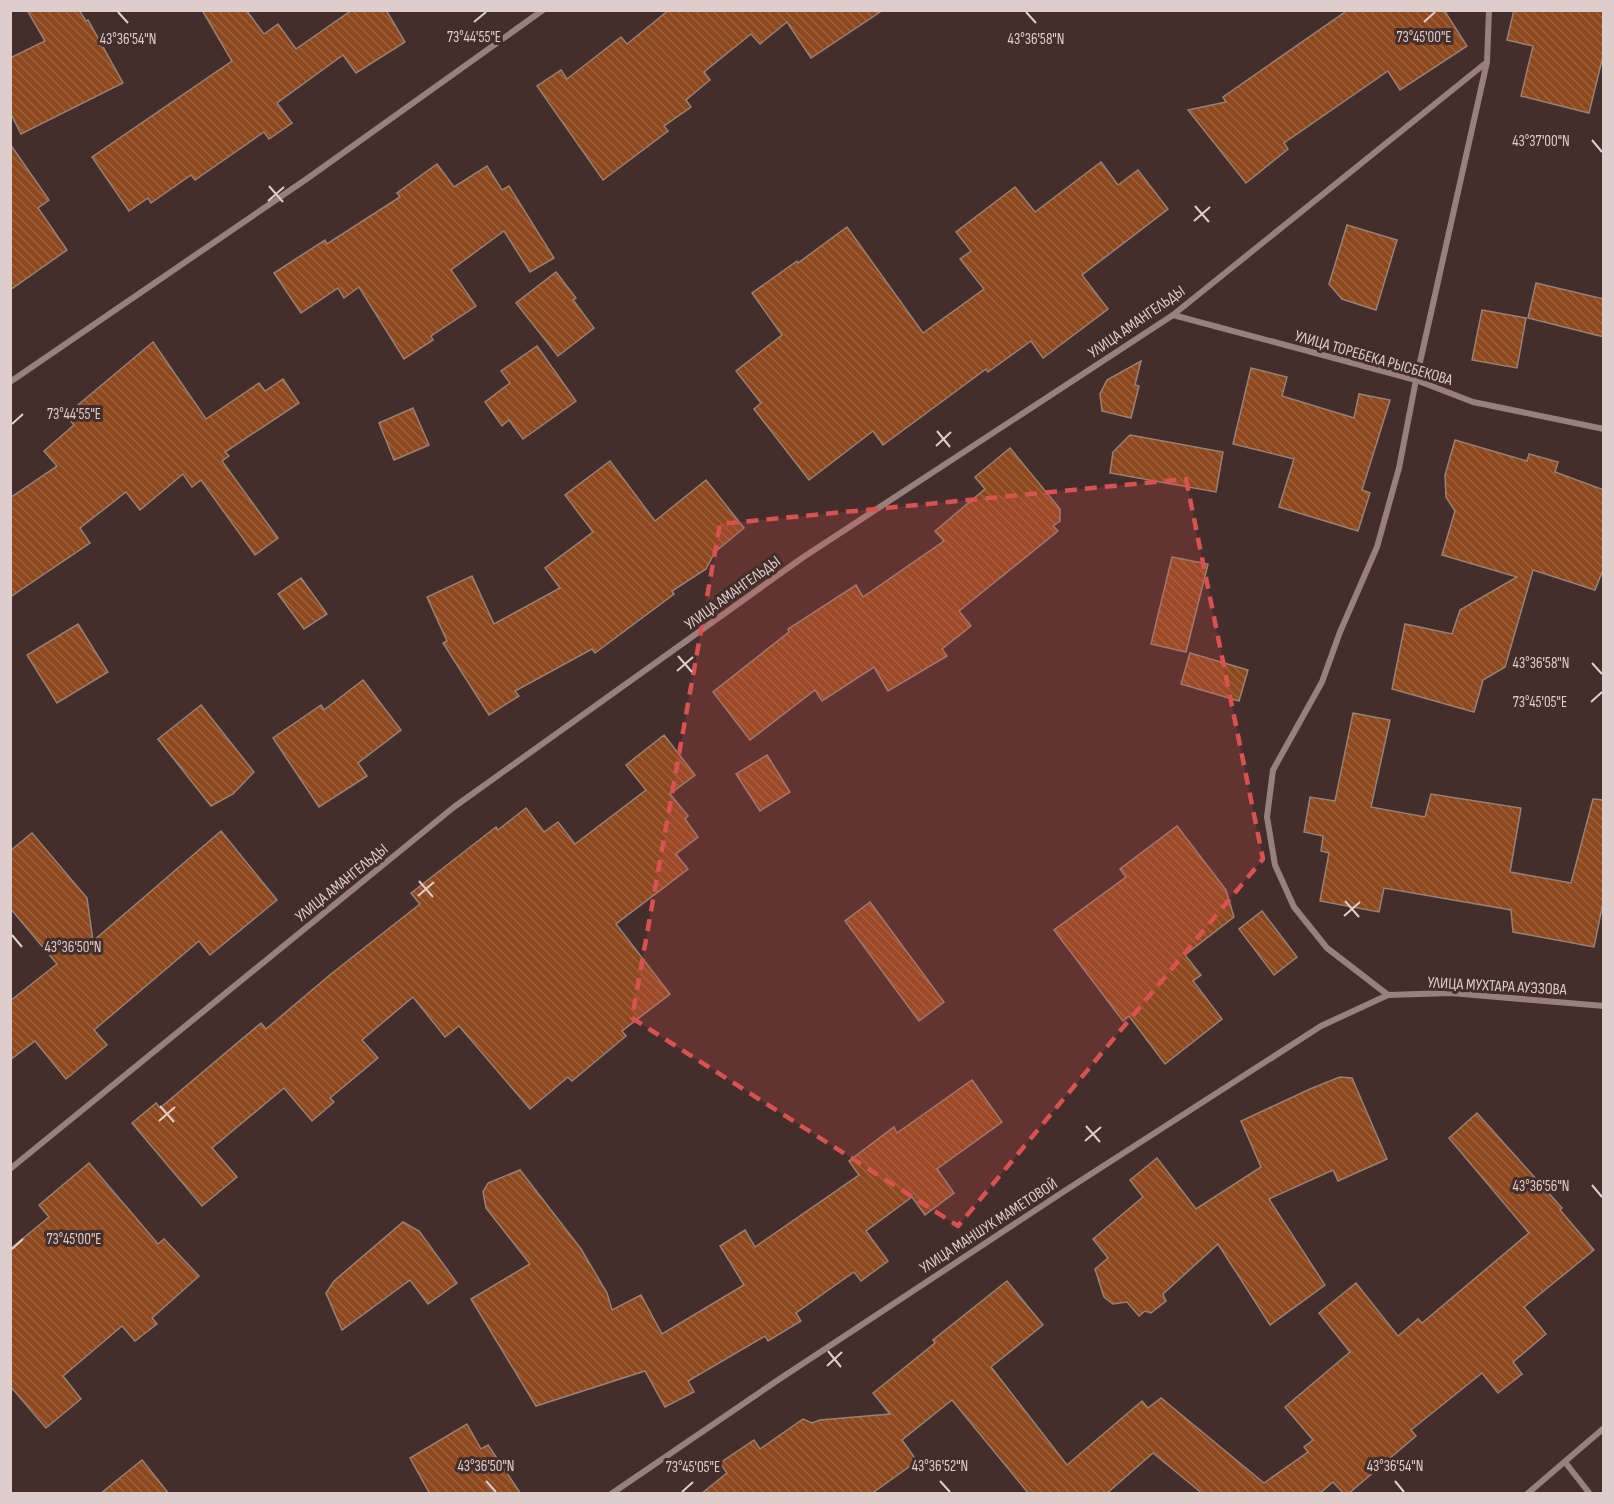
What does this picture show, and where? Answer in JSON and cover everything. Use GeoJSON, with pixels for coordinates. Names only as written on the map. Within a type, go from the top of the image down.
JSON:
{"type":"FeatureCollection","features":[{"type":"Feature","properties":{"kind":"street"},"geometry":{"type":"LineString","coordinates":[[10,382],[308,178],[543,10]]}},
{"type":"Feature","properties":{"kind":"street"},"geometry":{"type":"LineString","coordinates":[[1388,995],[1327,948],[1294,907],[1275,865],[1267,817],[1273,770],[1322,682],[1340,632],[1377,547],[1399,468],[1416,380],[1487,62],[1489,10]]}},
{"type":"Feature","properties":{"kind":"street","name":"УЛИЦА АМАНГЕЛЬДЫ"},"geometry":{"type":"LineString","coordinates":[[10,1168],[454,807],[802,558],[1173,315],[1487,62]]}},
{"type":"Feature","properties":{"kind":"street","name":"УЛИЦА ТОРЕБЕКА РЫСБЕКОВА"},"geometry":{"type":"LineString","coordinates":[[1173,315],[1416,380],[1473,402],[1604,429]]}},
{"type":"Feature","properties":{"kind":"street","name":"УЛИЦА МУХТАРА АУЭЗОВА"},"geometry":{"type":"LineString","coordinates":[[1388,995],[1450,993],[1604,1006]]}},
{"type":"Feature","properties":{"kind":"street","name":"УЛИЦА МАНШУК МАМЕТОВОЙ"},"geometry":{"type":"LineString","coordinates":[[611,1494],[807,1360],[1321,1026],[1388,995]]}},
{"type":"Feature","properties":{"kind":"street"},"geometry":{"type":"LineString","coordinates":[[1527,1494],[1604,1428]]}},
{"type":"Feature","properties":{"kind":"street"},"geometry":{"type":"LineString","coordinates":[[1564,1462],[1590,1494]]}},
{"type":"Feature","properties":{"kind":"highlighted area"},"geometry":{"type":"Polygon","coordinates":[[[1186,479],[1263,859],[958,1226],[632,1018],[720,524],[1186,479]]]}},
{"type":"Feature","properties":{"kind":"building"},"geometry":{"type":"Polygon","coordinates":[[[27,10],[79,10],[86,21],[88,20],[123,83],[21,134],[10,112],[10,58],[45,41],[27,10]]]}},
{"type":"Feature","properties":{"kind":"building"},"geometry":{"type":"Polygon","coordinates":[[[202,10],[246,10],[264,34],[278,24],[296,49],[352,10],[386,10],[405,42],[356,73],[343,55],[277,103],[292,123],[269,139],[264,132],[195,180],[191,175],[151,203],[148,198],[129,211],[92,157],[232,61],[202,10]]]}},
{"type":"Feature","properties":{"kind":"building"},"geometry":{"type":"Polygon","coordinates":[[[669,10],[883,10],[811,58],[787,22],[760,44],[751,34],[704,72],[710,80],[686,100],[691,107],[664,126],[668,131],[603,180],[537,86],[561,70],[567,79],[621,37],[627,44],[669,10]]]}},
{"type":"Feature","properties":{"kind":"building"},"geometry":{"type":"Polygon","coordinates":[[[1348,10],[1444,10],[1467,46],[1400,90],[1388,71],[1284,143],[1288,149],[1246,183],[1188,110],[1226,102],[1223,97],[1348,10]]]}},
{"type":"Feature","properties":{"kind":"building"},"geometry":{"type":"Polygon","coordinates":[[[1514,10],[1604,10],[1604,52],[1589,113],[1521,96],[1533,46],[1507,40],[1514,10]]]}},
{"type":"Feature","properties":{"kind":"building"},"geometry":{"type":"Polygon","coordinates":[[[10,144],[49,200],[38,208],[67,250],[10,290],[10,144]]]}},
{"type":"Feature","properties":{"kind":"building"},"geometry":{"type":"Polygon","coordinates":[[[1101,162],[1118,185],[1138,170],[1168,209],[1082,275],[1108,309],[1043,358],[1031,341],[988,372],[986,369],[883,445],[873,431],[809,480],[754,409],[761,403],[736,371],[782,335],[752,293],[847,227],[923,333],[984,289],[960,259],[971,251],[956,232],[1015,187],[1035,212],[1101,162]]]}},
{"type":"Feature","properties":{"kind":"building"},"geometry":{"type":"Polygon","coordinates":[[[437,164],[454,187],[487,166],[502,190],[509,186],[554,258],[530,272],[504,231],[451,270],[476,306],[431,336],[433,340],[404,359],[359,287],[344,298],[338,288],[301,313],[274,273],[325,240],[327,244],[400,197],[397,193],[437,164]]]}},
{"type":"Feature","properties":{"kind":"building"},"geometry":{"type":"Polygon","coordinates":[[[1347,225],[1397,240],[1376,310],[1342,299],[1329,284],[1347,225]]]}},
{"type":"Feature","properties":{"kind":"building"},"geometry":{"type":"Polygon","coordinates":[[[556,272],[576,298],[573,300],[594,328],[558,356],[516,303],[556,272]]]}},
{"type":"Feature","properties":{"kind":"building"},"geometry":{"type":"Polygon","coordinates":[[[1536,283],[1604,299],[1604,337],[1528,318],[1536,283]]]}},
{"type":"Feature","properties":{"kind":"building"},"geometry":{"type":"Polygon","coordinates":[[[1482,310],[1526,318],[1517,368],[1472,360],[1482,310]]]}},
{"type":"Feature","properties":{"kind":"building"},"geometry":{"type":"Polygon","coordinates":[[[153,342],[206,419],[259,383],[265,391],[283,379],[299,403],[225,452],[229,456],[222,461],[278,538],[255,555],[201,480],[192,487],[183,474],[140,510],[126,492],[80,528],[90,543],[10,597],[10,498],[57,466],[44,451],[74,425],[66,415],[153,342]]]}},
{"type":"Feature","properties":{"kind":"building"},"geometry":{"type":"Polygon","coordinates":[[[537,346],[576,401],[523,439],[509,420],[502,426],[485,402],[510,383],[501,371],[537,346]]]}},
{"type":"Feature","properties":{"kind":"building"},"geometry":{"type":"Polygon","coordinates":[[[1141,361],[1135,385],[1139,386],[1131,418],[1102,411],[1100,394],[1107,380],[1141,361]]]}},
{"type":"Feature","properties":{"kind":"building"},"geometry":{"type":"Polygon","coordinates":[[[1251,368],[1287,377],[1282,396],[1354,418],[1359,394],[1390,400],[1362,490],[1370,493],[1358,531],[1279,507],[1294,459],[1233,444],[1251,368]]]}},
{"type":"Feature","properties":{"kind":"building"},"geometry":{"type":"Polygon","coordinates":[[[413,408],[429,445],[394,460],[379,423],[413,408]]]}},
{"type":"Feature","properties":{"kind":"building"},"geometry":{"type":"Polygon","coordinates":[[[1130,435],[1223,452],[1216,492],[1110,473],[1113,452],[1130,435]]]}},
{"type":"Feature","properties":{"kind":"building"},"geometry":{"type":"Polygon","coordinates":[[[1455,440],[1527,461],[1529,454],[1558,462],[1555,472],[1604,490],[1604,567],[1595,590],[1533,570],[1505,667],[1483,680],[1474,712],[1392,689],[1405,624],[1452,634],[1460,610],[1517,577],[1442,555],[1455,511],[1446,497],[1445,475],[1455,440]]]}},
{"type":"Feature","properties":{"kind":"building"},"geometry":{"type":"Polygon","coordinates":[[[1010,448],[1060,509],[1060,521],[1053,526],[1058,531],[959,611],[971,626],[942,649],[947,656],[888,691],[874,667],[822,701],[815,690],[750,740],[713,692],[789,632],[788,629],[856,585],[863,597],[944,541],[935,531],[985,489],[975,477],[1010,448]]]}},
{"type":"Feature","properties":{"kind":"building"},"geometry":{"type":"Polygon","coordinates":[[[610,461],[655,521],[706,480],[744,528],[715,552],[706,569],[672,591],[674,594],[595,653],[592,649],[515,691],[519,696],[489,715],[443,643],[447,641],[427,597],[472,576],[494,624],[560,588],[545,568],[593,532],[565,495],[610,461]]]}},
{"type":"Feature","properties":{"kind":"building"},"geometry":{"type":"Polygon","coordinates":[[[1172,557],[1208,564],[1186,652],[1151,644],[1172,557]]]}},
{"type":"Feature","properties":{"kind":"building"},"geometry":{"type":"Polygon","coordinates":[[[301,578],[327,614],[304,629],[278,594],[301,578]]]}},
{"type":"Feature","properties":{"kind":"building"},"geometry":{"type":"Polygon","coordinates":[[[78,624],[108,672],[57,703],[27,655],[78,624]]]}},
{"type":"Feature","properties":{"kind":"building"},"geometry":{"type":"Polygon","coordinates":[[[1190,653],[1248,670],[1239,701],[1181,684],[1190,653]]]}},
{"type":"Feature","properties":{"kind":"building"},"geometry":{"type":"Polygon","coordinates":[[[363,680],[401,730],[358,763],[367,776],[319,807],[273,738],[321,705],[324,710],[363,680]]]}},
{"type":"Feature","properties":{"kind":"building"},"geometry":{"type":"Polygon","coordinates":[[[201,705],[254,772],[233,794],[211,806],[158,739],[201,705]]]}},
{"type":"Feature","properties":{"kind":"building"},"geometry":{"type":"Polygon","coordinates":[[[1353,713],[1390,720],[1371,807],[1425,817],[1431,794],[1521,808],[1510,872],[1571,883],[1593,799],[1604,800],[1604,898],[1594,947],[1513,932],[1511,910],[1384,888],[1379,912],[1320,901],[1329,853],[1321,851],[1323,836],[1304,832],[1310,797],[1335,801],[1353,713]]]}},
{"type":"Feature","properties":{"kind":"building"},"geometry":{"type":"Polygon","coordinates":[[[664,735],[695,775],[670,794],[688,816],[685,819],[698,837],[676,854],[688,869],[616,924],[670,994],[622,1031],[626,1036],[572,1081],[568,1077],[530,1109],[459,1026],[445,1037],[413,997],[362,1040],[378,1058],[330,1098],[334,1102],[312,1121],[284,1088],[212,1148],[237,1177],[202,1206],[132,1123],[156,1103],[160,1108],[261,1023],[266,1029],[420,904],[411,893],[496,827],[498,830],[526,808],[544,832],[558,822],[575,844],[646,790],[626,765],[664,735]]]}},
{"type":"Feature","properties":{"kind":"building"},"geometry":{"type":"Polygon","coordinates":[[[767,755],[790,792],[760,811],[736,774],[767,755]]]}},
{"type":"Feature","properties":{"kind":"building"},"geometry":{"type":"Polygon","coordinates":[[[1177,826],[1226,890],[1234,917],[1185,955],[1201,975],[1193,981],[1222,1019],[1165,1064],[1129,1016],[1123,1021],[1054,930],[1126,877],[1120,869],[1177,826]]]}},
{"type":"Feature","properties":{"kind":"building"},"geometry":{"type":"Polygon","coordinates":[[[221,831],[277,900],[210,955],[199,941],[94,1030],[107,1045],[66,1079],[35,1041],[10,1060],[10,1001],[57,964],[10,908],[10,851],[32,833],[87,898],[93,941],[221,831]]]}},
{"type":"Feature","properties":{"kind":"building"},"geometry":{"type":"Polygon","coordinates":[[[870,902],[944,1002],[919,1021],[845,921],[870,902]]]}},
{"type":"Feature","properties":{"kind":"building"},"geometry":{"type":"Polygon","coordinates":[[[1262,911],[1297,957],[1274,975],[1239,929],[1262,911]]]}},
{"type":"Feature","properties":{"kind":"building"},"geometry":{"type":"Polygon","coordinates":[[[1340,1077],[1352,1078],[1387,1159],[1338,1181],[1333,1170],[1269,1199],[1325,1285],[1270,1325],[1218,1244],[1163,1294],[1166,1301],[1151,1313],[1145,1311],[1139,1316],[1127,1302],[1113,1304],[1104,1297],[1095,1269],[1108,1258],[1093,1239],[1143,1197],[1130,1180],[1157,1158],[1196,1209],[1261,1167],[1241,1121],[1340,1077]]]}},
{"type":"Feature","properties":{"kind":"building"},"geometry":{"type":"Polygon","coordinates":[[[972,1080],[1002,1122],[937,1169],[954,1193],[925,1215],[912,1197],[866,1231],[888,1261],[861,1281],[854,1272],[796,1313],[801,1321],[768,1341],[765,1336],[688,1381],[694,1392],[665,1407],[645,1371],[536,1406],[471,1299],[530,1264],[486,1208],[483,1192],[488,1183],[520,1170],[581,1249],[607,1293],[612,1310],[641,1295],[662,1334],[744,1285],[720,1246],[745,1230],[755,1247],[859,1175],[849,1161],[894,1127],[897,1133],[972,1080]]]}},
{"type":"Feature","properties":{"kind":"building"},"geometry":{"type":"Polygon","coordinates":[[[1477,1113],[1562,1208],[1560,1210],[1594,1250],[1524,1307],[1546,1334],[1513,1362],[1522,1374],[1498,1393],[1482,1373],[1411,1430],[1416,1436],[1348,1494],[1344,1494],[1333,1482],[1319,1494],[1203,1494],[1153,1453],[1106,1494],[1029,1494],[952,1400],[902,1440],[917,1461],[871,1494],[701,1494],[727,1473],[720,1463],[754,1440],[760,1449],[803,1419],[812,1423],[820,1420],[890,1414],[873,1393],[935,1343],[933,1340],[1007,1281],[1043,1325],[991,1367],[1067,1465],[1142,1401],[1148,1408],[1161,1398],[1264,1483],[1308,1452],[1304,1447],[1313,1440],[1285,1407],[1350,1352],[1319,1313],[1356,1283],[1398,1336],[1418,1319],[1422,1323],[1529,1233],[1449,1138],[1477,1113]]]}},
{"type":"Feature","properties":{"kind":"building"},"geometry":{"type":"Polygon","coordinates":[[[89,1163],[158,1244],[164,1239],[199,1276],[152,1318],[157,1324],[135,1341],[122,1326],[63,1376],[81,1399],[46,1428],[10,1386],[10,1249],[49,1217],[39,1205],[89,1163]]]}},
{"type":"Feature","properties":{"kind":"building"},"geometry":{"type":"Polygon","coordinates":[[[403,1222],[419,1231],[457,1283],[428,1304],[410,1280],[342,1330],[326,1293],[334,1281],[403,1222]]]}},
{"type":"Feature","properties":{"kind":"building"},"geometry":{"type":"Polygon","coordinates":[[[467,1424],[481,1449],[488,1445],[521,1494],[430,1494],[410,1458],[467,1424]]]}},
{"type":"Feature","properties":{"kind":"building"},"geometry":{"type":"Polygon","coordinates":[[[142,1460],[169,1494],[100,1494],[142,1460]]]}}]}
